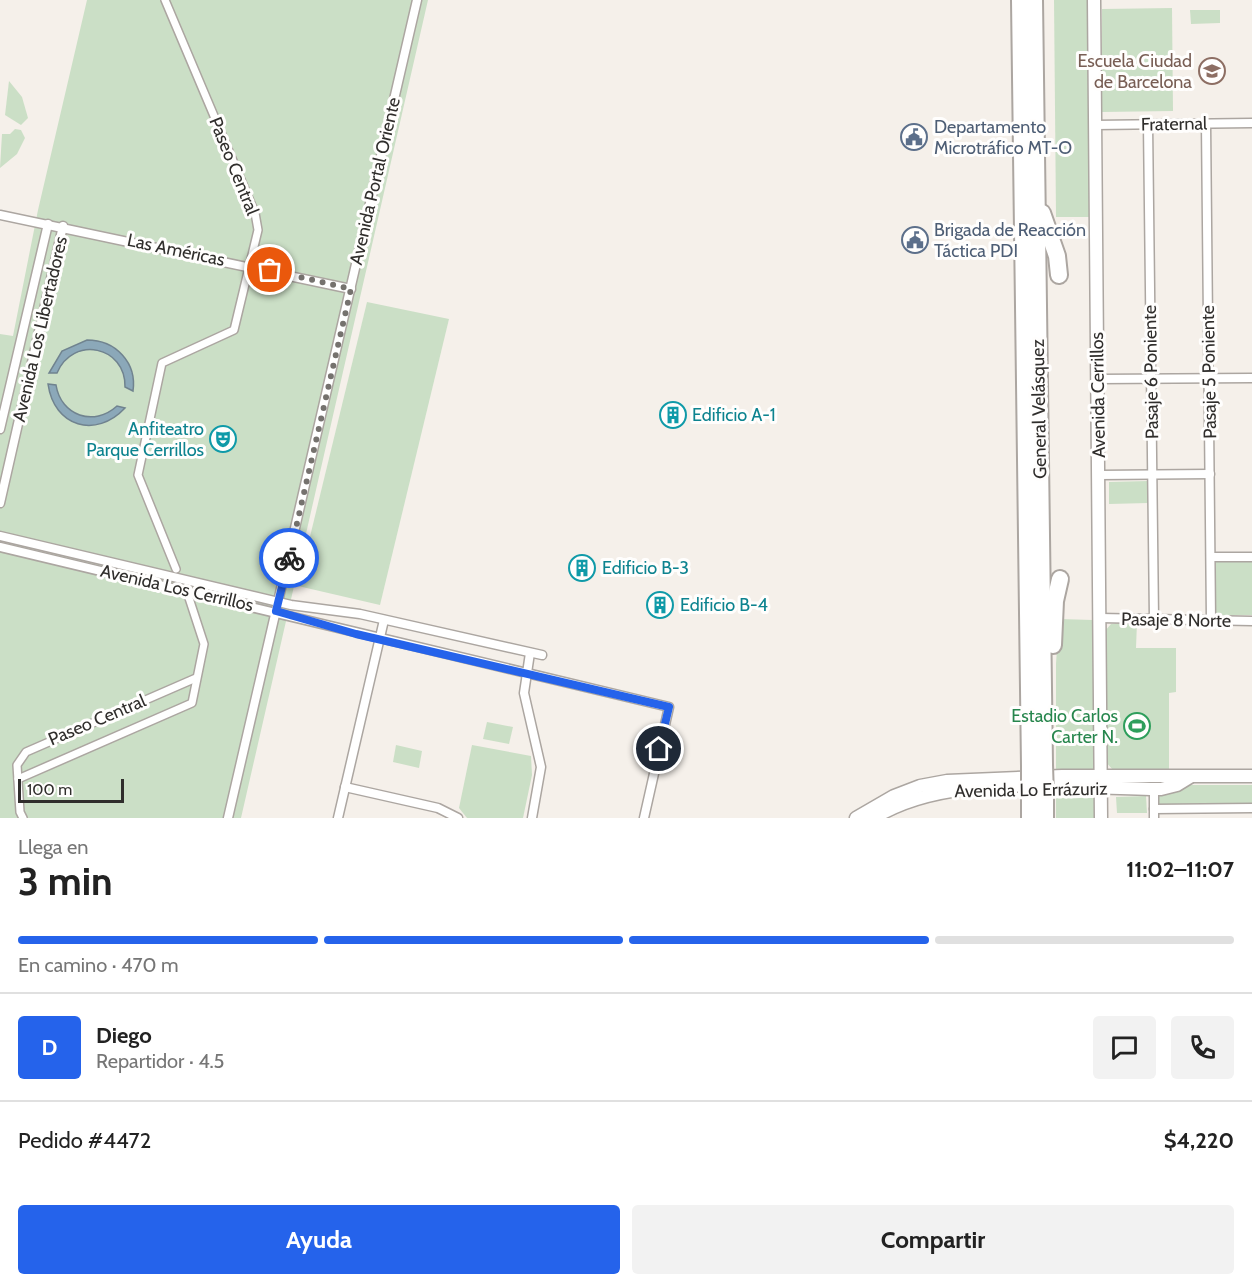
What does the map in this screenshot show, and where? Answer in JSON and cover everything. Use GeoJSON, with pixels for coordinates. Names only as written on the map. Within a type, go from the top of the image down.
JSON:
{"type":"FeatureCollection","features":[{"type":"Feature","properties":{"kind":"highway","name":"General Velásquez"},"geometry":{"type":"LineString","coordinates":[[1020,0],[1037,765],[1037,796],[1030,818]]}},
{"type":"Feature","properties":{"kind":"highway","name":"General Velásquez"},"geometry":{"type":"LineString","coordinates":[[1034,0],[1044,736],[1037,765]]}},
{"type":"Feature","properties":{"kind":"highway"},"geometry":{"type":"LineString","coordinates":[[1036,194],[1058,256],[1059,275]]}},
{"type":"Feature","properties":{"kind":"highway"},"geometry":{"type":"LineString","coordinates":[[1044,736],[1052,676],[1055,601],[1060,579]]}},
{"type":"Feature","properties":{"kind":"highway","name":"General Velásquez"},"geometry":{"type":"LineString","coordinates":[[1037,796],[1045,818]]}},
{"type":"Feature","properties":{"kind":"main road","name":"Avenida Cerrillos"},"geometry":{"type":"LineString","coordinates":[[1094,0],[1101,818]]}},
{"type":"Feature","properties":{"kind":"main road"},"geometry":{"type":"LineString","coordinates":[[1100,783],[1190,777],[1252,776]]}},
{"type":"Feature","properties":{"kind":"main road","name":"Avenida Lo Errázuriz"},"geometry":{"type":"LineString","coordinates":[[856,818],[894,796],[933,783],[1022,778],[1154,789],[1177,785],[1190,777]]}},
{"type":"Feature","properties":{"kind":"main road","name":"Avenida Lo Errázuriz"},"geometry":{"type":"LineString","coordinates":[[874,818],[910,800],[943,791],[1100,783]]}},
{"type":"Feature","properties":{"kind":"street","name":"Paseo Central"},"geometry":{"type":"LineString","coordinates":[[165,0],[257,219],[258,236],[234,330],[162,363],[138,475],[177,569]]}},
{"type":"Feature","properties":{"kind":"street","name":"Avenida Portal Oriente"},"geometry":{"type":"LineString","coordinates":[[228,818],[417,0]]}},
{"type":"Feature","properties":{"kind":"street","name":"Fraternal"},"geometry":{"type":"LineString","coordinates":[[1095,125],[1252,123]]}},
{"type":"Feature","properties":{"kind":"street","name":"Pasaje 6 Poniente"},"geometry":{"type":"LineString","coordinates":[[1148,124],[1154,619]]}},
{"type":"Feature","properties":{"kind":"street","name":"Pasaje 5 Poniente"},"geometry":{"type":"LineString","coordinates":[[1206,124],[1211,620]]}},
{"type":"Feature","properties":{"kind":"street","name":"Las Américas"},"geometry":{"type":"LineString","coordinates":[[0,215],[63,226],[351,289]]}},
{"type":"Feature","properties":{"kind":"street","name":"Avenida Los Libertadores"},"geometry":{"type":"LineString","coordinates":[[0,429],[48,224]]}},
{"type":"Feature","properties":{"kind":"street","name":"Avenida Los Libertadores"},"geometry":{"type":"LineString","coordinates":[[0,503],[63,226]]}},
{"type":"Feature","properties":{"kind":"street"},"geometry":{"type":"LineString","coordinates":[[1098,379],[1252,378]]}},
{"type":"Feature","properties":{"kind":"street"},"geometry":{"type":"LineString","coordinates":[[1099,475],[1210,474]]}},
{"type":"Feature","properties":{"kind":"street","name":"Avenida Los Cerrillos"},"geometry":{"type":"LineString","coordinates":[[0,536],[278,602],[384,620],[542,655]]}},
{"type":"Feature","properties":{"kind":"street","name":"Avenida Los Cerrillos"},"geometry":{"type":"LineString","coordinates":[[0,548],[276,611],[379,639],[669,707],[644,818]]}},
{"type":"Feature","properties":{"kind":"street"},"geometry":{"type":"LineString","coordinates":[[1210,557],[1252,557]]}},
{"type":"Feature","properties":{"kind":"street","name":"Paseo Central"},"geometry":{"type":"LineString","coordinates":[[18,779],[192,703],[204,644],[189,598]]}},
{"type":"Feature","properties":{"kind":"street","name":"Pasaje 8 Norte"},"geometry":{"type":"LineString","coordinates":[[1100,618],[1252,621]]}},
{"type":"Feature","properties":{"kind":"street"},"geometry":{"type":"LineString","coordinates":[[338,818],[384,620]]}},
{"type":"Feature","properties":{"kind":"street"},"geometry":{"type":"LineString","coordinates":[[530,653],[525,673],[525,703],[541,767],[532,818]]}},
{"type":"Feature","properties":{"kind":"street","name":"Paseo Central"},"geometry":{"type":"LineString","coordinates":[[23,818],[18,779],[19,760],[32,749],[196,678]]}},
{"type":"Feature","properties":{"kind":"street"},"geometry":{"type":"LineString","coordinates":[[345,788],[438,808],[458,818]]}},
{"type":"Feature","properties":{"kind":"street"},"geometry":{"type":"LineString","coordinates":[[1154,789],[1154,814],[1252,808]]}},
{"type":"Feature","properties":{"kind":"green space"},"geometry":{"type":"Polygon","coordinates":[[[87,0],[428,0],[241,818],[0,818],[0,334],[13,336],[38,210],[87,0]]]}},
{"type":"Feature","properties":{"kind":"green space"},"geometry":{"type":"Polygon","coordinates":[[[1054,0],[1087,0],[1091,217],[1056,217],[1054,0]]]}},
{"type":"Feature","properties":{"kind":"green space"},"geometry":{"type":"Polygon","coordinates":[[[1172,8],[1173,111],[1102,112],[1102,9],[1172,8]]]}},
{"type":"Feature","properties":{"kind":"green space"},"geometry":{"type":"Polygon","coordinates":[[[1190,10],[1220,10],[1220,23],[1191,24],[1190,10]]]}},
{"type":"Feature","properties":{"kind":"green space"},"geometry":{"type":"Polygon","coordinates":[[[9,81],[22,97],[28,118],[21,125],[5,115],[9,81]]]}},
{"type":"Feature","properties":{"kind":"green space"},"geometry":{"type":"Polygon","coordinates":[[[15,129],[21,130],[25,138],[17,154],[0,168],[2,134],[10,134],[15,129]]]}},
{"type":"Feature","properties":{"kind":"green space"},"geometry":{"type":"Polygon","coordinates":[[[367,302],[449,319],[380,605],[298,586],[367,302]]]}},
{"type":"Feature","properties":{"kind":"green space"},"geometry":{"type":"Polygon","coordinates":[[[1148,481],[1148,503],[1109,504],[1109,482],[1148,481]]]}},
{"type":"Feature","properties":{"kind":"green space"},"geometry":{"type":"Polygon","coordinates":[[[1216,561],[1252,561],[1252,615],[1216,615],[1216,561]]]}},
{"type":"Feature","properties":{"kind":"green space"},"geometry":{"type":"Polygon","coordinates":[[[1059,619],[1093,620],[1098,818],[1056,818],[1056,664],[1059,619]]]}},
{"type":"Feature","properties":{"kind":"green space","name":"Estadio Carlos Carter N."},"geometry":{"type":"Polygon","coordinates":[[[1137,622],[1136,648],[1176,648],[1176,692],[1169,693],[1169,769],[1113,770],[1105,761],[1105,631],[1111,624],[1137,622]]]}},
{"type":"Feature","properties":{"kind":"green space"},"geometry":{"type":"Polygon","coordinates":[[[487,722],[513,727],[509,744],[483,739],[487,722]]]}},
{"type":"Feature","properties":{"kind":"green space"},"geometry":{"type":"Polygon","coordinates":[[[396,745],[422,751],[419,768],[393,762],[396,745]]]}},
{"type":"Feature","properties":{"kind":"green space"},"geometry":{"type":"Polygon","coordinates":[[[472,745],[531,756],[532,775],[523,818],[467,818],[459,808],[472,745]]]}},
{"type":"Feature","properties":{"kind":"green space"},"geometry":{"type":"Polygon","coordinates":[[[1182,785],[1252,785],[1252,805],[1159,805],[1158,793],[1182,785]]]}},
{"type":"Feature","properties":{"kind":"green space"},"geometry":{"type":"Polygon","coordinates":[[[1146,796],[1147,813],[1117,813],[1116,797],[1146,796]]]}},
{"type":"Feature","properties":{"kind":"water"},"geometry":{"type":"Polygon","coordinates":[[[87,340],[107,344],[122,355],[132,371],[133,391],[125,387],[123,373],[117,362],[97,350],[75,353],[65,361],[57,373],[49,373],[62,351],[87,340]]]}},
{"type":"Feature","properties":{"kind":"water"},"geometry":{"type":"Polygon","coordinates":[[[48,384],[56,385],[64,404],[71,411],[80,415],[98,416],[117,406],[125,408],[114,418],[102,423],[78,424],[67,419],[58,410],[48,384]]]}},
{"type":"Feature","properties":{"kind":"way so far"},"geometry":{"type":"LineString","coordinates":[[270,270],[351,289],[289,558]]}},
{"type":"Feature","properties":{"kind":"place","name":"Escuela Ciudad de Barcelona"},"geometry":{"type":"Point","coordinates":[1212,71]}},
{"type":"Feature","properties":{"kind":"place","name":"Departamento Microtráfico MT-O"},"geometry":{"type":"Point","coordinates":[914,137]}},
{"type":"Feature","properties":{"kind":"place","name":"Brigada de Reacción Táctica PDI"},"geometry":{"type":"Point","coordinates":[915,240]}},
{"type":"Feature","properties":{"kind":"place","name":"Edificio A-1"},"geometry":{"type":"Point","coordinates":[673,415]}},
{"type":"Feature","properties":{"kind":"place","name":"Anfiteatro Parque Cerrillos"},"geometry":{"type":"Point","coordinates":[223,439]}},
{"type":"Feature","properties":{"kind":"place","name":"Edificio B-3"},"geometry":{"type":"Point","coordinates":[582,568]}},
{"type":"Feature","properties":{"kind":"place","name":"Edificio B-4"},"geometry":{"type":"Point","coordinates":[660,605]}},
{"type":"Feature","properties":{"kind":"place","name":"Estadio Carlos Carter N."},"geometry":{"type":"Point","coordinates":[1137,726]}},
{"type":"Feature","properties":{"kind":"route"},"geometry":{"type":"LineString","coordinates":[[289,558],[276,611],[356,634],[669,707],[659,749]]}}]}
